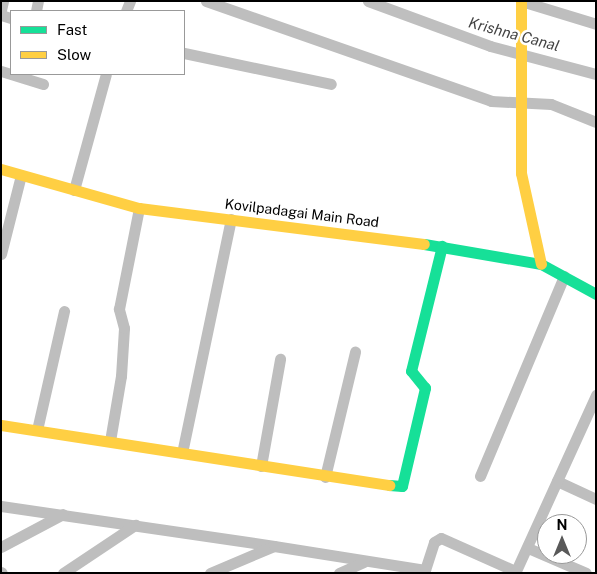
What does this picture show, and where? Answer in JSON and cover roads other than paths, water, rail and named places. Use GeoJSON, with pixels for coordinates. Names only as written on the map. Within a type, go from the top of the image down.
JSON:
{"type":"FeatureCollection","features":[{"type":"Feature","properties":{"kind":"street"},"geometry":{"type":"LineString","coordinates":[[1,10],[4,1]]}},
{"type":"Feature","properties":{"kind":"street"},"geometry":{"type":"LineString","coordinates":[[206,1],[491,101],[551,104],[596,122]]}},
{"type":"Feature","properties":{"kind":"street"},"geometry":{"type":"LineString","coordinates":[[541,264],[521,174],[521,1],[596,24]]}},
{"type":"Feature","properties":{"kind":"street"},"geometry":{"type":"LineString","coordinates":[[185,53],[331,84]]}},
{"type":"Feature","properties":{"kind":"street"},"geometry":{"type":"LineString","coordinates":[[14,75],[43,84]]}},
{"type":"Feature","properties":{"kind":"street"},"geometry":{"type":"LineString","coordinates":[[74,190],[106,75]]}},
{"type":"Feature","properties":{"kind":"street","name":"Kovilpadagai Main Road"},"geometry":{"type":"LineString","coordinates":[[1,170],[139,208],[442,246],[541,264],[596,294]]}},
{"type":"Feature","properties":{"kind":"street"},"geometry":{"type":"LineString","coordinates":[[1,254],[21,175]]}},
{"type":"Feature","properties":{"kind":"street"},"geometry":{"type":"LineString","coordinates":[[110,441],[121,376],[124,328],[119,309],[139,208]]}},
{"type":"Feature","properties":{"kind":"street"},"geometry":{"type":"LineString","coordinates":[[182,453],[231,219]]}},
{"type":"Feature","properties":{"kind":"street"},"geometry":{"type":"LineString","coordinates":[[1,425],[325,477],[402,486],[425,388],[411,371],[442,246]]}},
{"type":"Feature","properties":{"kind":"street"},"geometry":{"type":"LineString","coordinates":[[480,476],[564,276]]}},
{"type":"Feature","properties":{"kind":"street"},"geometry":{"type":"LineString","coordinates":[[36,430],[64,312]]}},
{"type":"Feature","properties":{"kind":"street"},"geometry":{"type":"LineString","coordinates":[[325,477],[355,352]]}},
{"type":"Feature","properties":{"kind":"street"},"geometry":{"type":"LineString","coordinates":[[261,466],[280,359]]}},
{"type":"Feature","properties":{"kind":"street"},"geometry":{"type":"LineString","coordinates":[[1,506],[425,570],[434,542],[441,538],[515,572],[528,548],[557,481],[592,412],[596,395]]}},
{"type":"Feature","properties":{"kind":"street"},"geometry":{"type":"LineString","coordinates":[[557,481],[596,499]]}},
{"type":"Feature","properties":{"kind":"street"},"geometry":{"type":"LineString","coordinates":[[1,547],[63,514]]}},
{"type":"Feature","properties":{"kind":"street"},"geometry":{"type":"LineString","coordinates":[[63,573],[135,525]]}},
{"type":"Feature","properties":{"kind":"street"},"geometry":{"type":"LineString","coordinates":[[210,573],[274,546]]}},
{"type":"Feature","properties":{"kind":"street"},"geometry":{"type":"LineString","coordinates":[[528,548],[586,573]]}},
{"type":"Feature","properties":{"kind":"street"},"geometry":{"type":"LineString","coordinates":[[339,573],[364,562]]}},
{"type":"Feature","properties":{"kind":"waterway","name":"Krishna Canal"},"geometry":{"type":"LineString","coordinates":[[368,1],[490,46],[596,74]]}}]}
